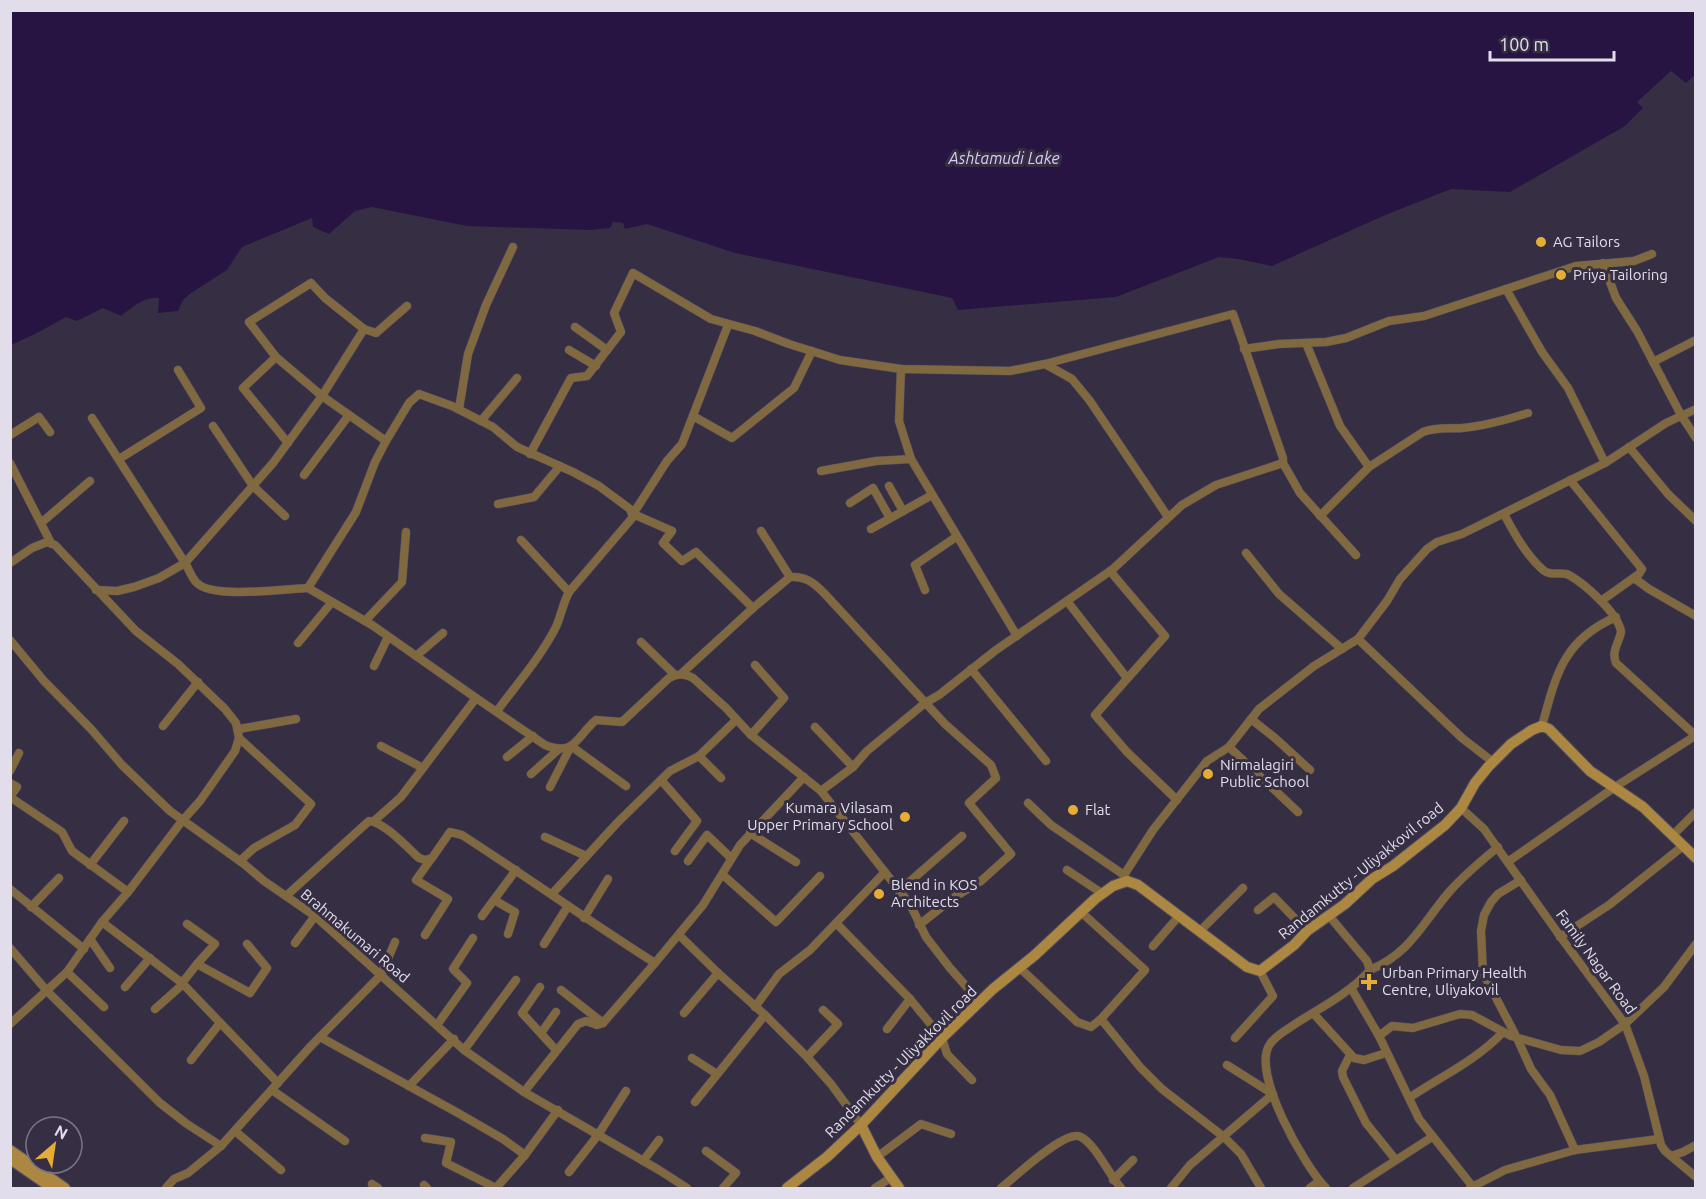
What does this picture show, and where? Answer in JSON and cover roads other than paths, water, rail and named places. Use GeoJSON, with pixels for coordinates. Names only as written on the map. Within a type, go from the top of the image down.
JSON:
{"type":"FeatureCollection","features":[{"type":"Feature","properties":{"kind":"street"},"geometry":{"type":"LineString","coordinates":[[459,409],[468,354],[486,306],[513,247]]}},
{"type":"Feature","properties":{"kind":"street"},"geometry":{"type":"LineString","coordinates":[[1244,348],[1326,342],[1346,338],[1389,321],[1424,316],[1576,266],[1634,261],[1652,254]]}},
{"type":"Feature","properties":{"kind":"street"},"geometry":{"type":"LineString","coordinates":[[1603,263],[1616,298],[1637,331],[1695,438]]}},
{"type":"Feature","properties":{"kind":"street"},"geometry":{"type":"LineString","coordinates":[[530,454],[571,378],[587,376],[621,332],[615,313],[633,273],[711,319],[755,331],[840,360],[901,369],[1010,371],[1045,364],[1233,314],[1283,463],[1300,493],[1356,555]]}},
{"type":"Feature","properties":{"kind":"street"},"geometry":{"type":"LineString","coordinates":[[386,441],[322,396],[276,357],[249,322],[311,283],[325,298],[364,329],[376,333],[407,306]]}},
{"type":"Feature","properties":{"kind":"street"},"geometry":{"type":"LineString","coordinates":[[1506,289],[1542,352],[1568,388],[1605,463]]}},
{"type":"Feature","properties":{"kind":"street"},"geometry":{"type":"LineString","coordinates":[[496,711],[543,650],[557,624],[569,592],[631,519],[667,461],[682,444],[728,325]]}},
{"type":"Feature","properties":{"kind":"street"},"geometry":{"type":"LineString","coordinates":[[576,327],[607,350]]}},
{"type":"Feature","properties":{"kind":"street"},"geometry":{"type":"LineString","coordinates":[[96,591],[117,591],[135,587],[159,578],[185,563],[288,443],[322,396],[364,329]]}},
{"type":"Feature","properties":{"kind":"street"},"geometry":{"type":"LineString","coordinates":[[1653,363],[1695,340]]}},
{"type":"Feature","properties":{"kind":"street"},"geometry":{"type":"LineString","coordinates":[[1306,343],[1340,426],[1369,467]]}},
{"type":"Feature","properties":{"kind":"street"},"geometry":{"type":"LineString","coordinates":[[569,350],[596,366]]}},
{"type":"Feature","properties":{"kind":"street"},"geometry":{"type":"LineString","coordinates":[[693,416],[732,438],[794,388],[812,351]]}},
{"type":"Feature","properties":{"kind":"street"},"geometry":{"type":"LineString","coordinates":[[276,357],[243,388],[288,443]]}},
{"type":"Feature","properties":{"kind":"street"},"geometry":{"type":"LineString","coordinates":[[1045,364],[1072,379],[1090,401],[1168,517]]}},
{"type":"Feature","properties":{"kind":"street"},"geometry":{"type":"LineString","coordinates":[[901,369],[899,421],[911,459],[1017,636]]}},
{"type":"Feature","properties":{"kind":"street"},"geometry":{"type":"LineString","coordinates":[[119,459],[201,408],[178,370]]}},
{"type":"Feature","properties":{"kind":"street"},"geometry":{"type":"LineString","coordinates":[[481,421],[517,378]]}},
{"type":"Feature","properties":{"kind":"street"},"geometry":{"type":"LineString","coordinates":[[308,588],[356,512],[375,462],[386,441],[409,403],[419,394],[459,409],[493,427],[517,447],[599,486],[625,505],[633,514],[672,531],[663,543],[682,561],[696,552],[753,608]]}},
{"type":"Feature","properties":{"kind":"street"},"geometry":{"type":"LineString","coordinates":[[1125,878],[1153,830],[1207,761],[1228,747],[1259,709],[1314,666],[1358,639],[1387,601],[1400,579],[1427,549],[1437,542],[1462,534],[1605,463],[1681,415],[1695,409]]}},
{"type":"Feature","properties":{"kind":"street"},"geometry":{"type":"LineString","coordinates":[[1320,516],[1369,467],[1424,432],[1434,428],[1462,428],[1500,423],[1528,413]]}},
{"type":"Feature","properties":{"kind":"street"},"geometry":{"type":"LineString","coordinates":[[304,475],[349,415]]}},
{"type":"Feature","properties":{"kind":"street"},"geometry":{"type":"LineString","coordinates":[[10,435],[39,417],[50,432]]}},
{"type":"Feature","properties":{"kind":"street"},"geometry":{"type":"LineString","coordinates":[[92,418],[196,583],[209,590],[231,592],[308,588],[365,621],[545,745],[558,750],[571,746]]}},
{"type":"Feature","properties":{"kind":"street"},"geometry":{"type":"LineString","coordinates":[[213,426],[253,486],[285,516]]}},
{"type":"Feature","properties":{"kind":"street"},"geometry":{"type":"LineString","coordinates":[[1629,447],[1668,494],[1695,521]]}},
{"type":"Feature","properties":{"kind":"street"},"geometry":{"type":"LineString","coordinates":[[821,471],[876,461],[911,459]]}},
{"type":"Feature","properties":{"kind":"street"},"geometry":{"type":"LineString","coordinates":[[10,463],[51,543],[64,553],[96,591],[136,631],[198,682],[225,710],[239,733],[311,804],[294,825],[254,848],[240,861]]}},
{"type":"Feature","properties":{"kind":"street"},"geometry":{"type":"LineString","coordinates":[[821,790],[853,767],[867,751],[925,703],[1110,571],[1182,506],[1216,485],[1283,463]]}},
{"type":"Feature","properties":{"kind":"street"},"geometry":{"type":"LineString","coordinates":[[498,504],[534,497],[560,466]]}},
{"type":"Feature","properties":{"kind":"street"},"geometry":{"type":"LineString","coordinates":[[1570,480],[1640,566],[1641,572],[1601,601]]}},
{"type":"Feature","properties":{"kind":"street"},"geometry":{"type":"LineString","coordinates":[[41,523],[90,481]]}},
{"type":"Feature","properties":{"kind":"street"},"geometry":{"type":"LineString","coordinates":[[889,486],[903,511]]}},
{"type":"Feature","properties":{"kind":"street"},"geometry":{"type":"LineString","coordinates":[[850,502],[873,489],[890,518]]}},
{"type":"Feature","properties":{"kind":"street"},"geometry":{"type":"LineString","coordinates":[[871,529],[932,495]]}},
{"type":"Feature","properties":{"kind":"street"},"geometry":{"type":"LineString","coordinates":[[1504,513],[1516,538],[1543,570],[1553,574],[1568,574],[1601,601],[1616,617],[1622,632],[1614,651],[1616,663],[1695,736],[1614,787],[1509,861]]}},
{"type":"Feature","properties":{"kind":"street"},"geometry":{"type":"LineString","coordinates":[[761,531],[790,578]]}},
{"type":"Feature","properties":{"kind":"street"},"geometry":{"type":"LineString","coordinates":[[365,621],[402,582],[406,532]]}},
{"type":"Feature","properties":{"kind":"street"},"geometry":{"type":"LineString","coordinates":[[925,590],[915,565],[956,537]]}},
{"type":"Feature","properties":{"kind":"street"},"geometry":{"type":"LineString","coordinates":[[522,540],[569,592]]}},
{"type":"Feature","properties":{"kind":"street"},"geometry":{"type":"LineString","coordinates":[[10,562],[32,548],[47,542],[51,543]]}},
{"type":"Feature","properties":{"kind":"street"},"geometry":{"type":"LineString","coordinates":[[1246,553],[1280,594],[1342,649]]}},
{"type":"Feature","properties":{"kind":"street"},"geometry":{"type":"LineString","coordinates":[[1110,571],[1164,636],[1095,715],[1127,752],[1177,800]]}},
{"type":"Feature","properties":{"kind":"street"},"geometry":{"type":"LineString","coordinates":[[550,787],[571,746],[596,720],[622,722],[790,578],[805,578],[813,582],[925,703],[991,765],[996,773],[996,778],[969,803],[1011,854],[981,881],[947,903],[919,926]]}},
{"type":"Feature","properties":{"kind":"street"},"geometry":{"type":"LineString","coordinates":[[1634,578],[1695,616]]}},
{"type":"Feature","properties":{"kind":"street"},"geometry":{"type":"LineString","coordinates":[[1067,601],[1128,678]]}},
{"type":"Feature","properties":{"kind":"street"},"geometry":{"type":"LineString","coordinates":[[298,643],[332,602]]}},
{"type":"Feature","properties":{"kind":"street"},"geometry":{"type":"LineString","coordinates":[[1616,617],[1594,629],[1566,656],[1559,669],[1542,726],[1549,729],[1590,771],[1643,807],[1695,858]]}},
{"type":"Feature","properties":{"kind":"street"},"geometry":{"type":"LineString","coordinates":[[416,656],[443,633]]}},
{"type":"Feature","properties":{"kind":"street"},"geometry":{"type":"LineString","coordinates":[[374,666],[388,637]]}},
{"type":"Feature","properties":{"kind":"street"},"geometry":{"type":"LineString","coordinates":[[1358,639],[1462,738],[1493,762]]}},
{"type":"Feature","properties":{"kind":"street","name":"Brahmakumari Road"},"geometry":{"type":"LineString","coordinates":[[10,640],[44,681],[122,765],[182,821],[315,916],[464,1050],[524,1092],[687,1188]]}},
{"type":"Feature","properties":{"kind":"street"},"geometry":{"type":"LineString","coordinates":[[641,642],[678,674],[693,678],[726,708],[750,735],[821,790],[910,904],[919,926],[950,969],[980,1002]]}},
{"type":"Feature","properties":{"kind":"street"},"geometry":{"type":"LineString","coordinates":[[750,735],[784,698],[755,665]]}},
{"type":"Feature","properties":{"kind":"street"},"geometry":{"type":"LineString","coordinates":[[971,669],[1046,761]]}},
{"type":"Feature","properties":{"kind":"street"},"geometry":{"type":"LineString","coordinates":[[164,726],[198,682]]}},
{"type":"Feature","properties":{"kind":"street"},"geometry":{"type":"LineString","coordinates":[[286,896],[365,823],[374,821],[401,797],[476,698]]}},
{"type":"Feature","properties":{"kind":"street"},"geometry":{"type":"LineString","coordinates":[[239,733],[296,719]]}},
{"type":"Feature","properties":{"kind":"street"},"geometry":{"type":"LineString","coordinates":[[1251,719],[1310,770]]}},
{"type":"Feature","properties":{"kind":"street"},"geometry":{"type":"LineString","coordinates":[[552,894],[670,771],[699,756],[736,720]]}},
{"type":"Feature","properties":{"kind":"street","name":"Randamkutty - Uliyakkovil road"},"geometry":{"type":"LineString","coordinates":[[1260,971],[1294,945],[1307,931],[1330,916],[1372,879],[1393,866],[1445,825],[1461,808],[1475,783],[1493,762],[1511,744],[1542,726]]}},
{"type":"Feature","properties":{"kind":"street"},"geometry":{"type":"LineString","coordinates":[[815,727],[853,767]]}},
{"type":"Feature","properties":{"kind":"street"},"geometry":{"type":"LineString","coordinates":[[10,1024],[67,972],[102,922],[200,801],[235,751],[239,733]]}},
{"type":"Feature","properties":{"kind":"street"},"geometry":{"type":"LineString","coordinates":[[507,758],[532,736]]}},
{"type":"Feature","properties":{"kind":"street"},"geometry":{"type":"LineString","coordinates":[[381,746],[423,768]]}},
{"type":"Feature","properties":{"kind":"street"},"geometry":{"type":"LineString","coordinates":[[571,746],[627,786]]}},
{"type":"Feature","properties":{"kind":"street"},"geometry":{"type":"LineString","coordinates":[[1228,747],[1298,812]]}},
{"type":"Feature","properties":{"kind":"street"},"geometry":{"type":"LineString","coordinates":[[531,774],[558,750]]}},
{"type":"Feature","properties":{"kind":"street"},"geometry":{"type":"LineString","coordinates":[[10,771],[19,753]]}},
{"type":"Feature","properties":{"kind":"street"},"geometry":{"type":"LineString","coordinates":[[699,756],[721,778]]}},
{"type":"Feature","properties":{"kind":"street"},"geometry":{"type":"LineString","coordinates":[[524,1092],[556,1050],[582,1022],[597,1025],[603,1023],[703,905],[723,875],[731,858],[750,833],[804,777]]}},
{"type":"Feature","properties":{"kind":"street"},"geometry":{"type":"LineString","coordinates":[[661,780],[697,821],[675,851]]}},
{"type":"Feature","properties":{"kind":"street"},"geometry":{"type":"LineString","coordinates":[[10,783],[17,787],[10,797],[62,832],[72,851],[128,892]]}},
{"type":"Feature","properties":{"kind":"street"},"geometry":{"type":"LineString","coordinates":[[1028,803],[1051,825],[1138,885],[1247,967],[1260,971],[1273,996],[1234,1038]]}},
{"type":"Feature","properties":{"kind":"street","name":"Family Nagar Road"},"geometry":{"type":"LineString","coordinates":[[1461,808],[1484,829],[1509,861],[1560,937],[1625,1024],[1644,1076],[1659,1139],[1665,1151],[1695,1177]]}},
{"type":"Feature","properties":{"kind":"street"},"geometry":{"type":"LineString","coordinates":[[1673,835],[1695,812]]}},
{"type":"Feature","properties":{"kind":"street"},"geometry":{"type":"LineString","coordinates":[[90,865],[124,821]]}},
{"type":"Feature","properties":{"kind":"street"},"geometry":{"type":"LineString","coordinates":[[374,821],[419,858],[425,860],[432,858]]}},
{"type":"Feature","properties":{"kind":"street"},"geometry":{"type":"LineString","coordinates":[[424,935],[448,899],[416,880],[450,832],[454,832],[516,870],[584,918],[655,963]]}},
{"type":"Feature","properties":{"kind":"street"},"geometry":{"type":"LineString","coordinates":[[750,833],[796,862]]}},
{"type":"Feature","properties":{"kind":"street"},"geometry":{"type":"LineString","coordinates":[[688,861],[707,835],[731,858]]}},
{"type":"Feature","properties":{"kind":"street"},"geometry":{"type":"LineString","coordinates":[[899,891],[962,836]]}},
{"type":"Feature","properties":{"kind":"street"},"geometry":{"type":"LineString","coordinates":[[545,837],[586,856]]}},
{"type":"Feature","properties":{"kind":"street"},"geometry":{"type":"LineString","coordinates":[[1560,937],[1609,905],[1683,846]]}},
{"type":"Feature","properties":{"kind":"street"},"geometry":{"type":"LineString","coordinates":[[1326,1188],[1306,1164],[1283,1120],[1273,1094],[1266,1062],[1268,1047],[1278,1035],[1351,988],[1370,970],[1388,963],[1420,932],[1464,876],[1497,847]]}},
{"type":"Feature","properties":{"kind":"street"},"geometry":{"type":"LineString","coordinates":[[482,916],[516,870]]}},
{"type":"Feature","properties":{"kind":"street"},"geometry":{"type":"LineString","coordinates":[[1067,870],[1103,894]]}},
{"type":"Feature","properties":{"kind":"street"},"geometry":{"type":"LineString","coordinates":[[755,1007],[779,974],[810,950],[884,873]]}},
{"type":"Feature","properties":{"kind":"street"},"geometry":{"type":"LineString","coordinates":[[723,875],[776,921],[820,876]]}},
{"type":"Feature","properties":{"kind":"street"},"geometry":{"type":"LineString","coordinates":[[31,907],[59,878]]}},
{"type":"Feature","properties":{"kind":"street","name":"Randamkutty - Uliyakkovil road"},"geometry":{"type":"LineString","coordinates":[[787,1188],[827,1157],[861,1125],[942,1038],[980,1002],[1081,912],[1125,878]]}},
{"type":"Feature","properties":{"kind":"street"},"geometry":{"type":"LineString","coordinates":[[584,918],[608,879]]}},
{"type":"Feature","properties":{"kind":"street"},"geometry":{"type":"LineString","coordinates":[[1521,880],[1498,894],[1484,915],[1481,931],[1483,973],[1531,1069],[1550,1095],[1575,1150]]}},
{"type":"Feature","properties":{"kind":"street"},"geometry":{"type":"LineString","coordinates":[[10,888],[84,949]]}},
{"type":"Feature","properties":{"kind":"street"},"geometry":{"type":"LineString","coordinates":[[1200,931],[1243,888]]}},
{"type":"Feature","properties":{"kind":"street"},"geometry":{"type":"LineString","coordinates":[[1258,910],[1274,897],[1307,931]]}},
{"type":"Feature","properties":{"kind":"street"},"geometry":{"type":"LineString","coordinates":[[494,900],[514,912],[508,934]]}},
{"type":"Feature","properties":{"kind":"street"},"geometry":{"type":"LineString","coordinates":[[544,944],[568,906]]}},
{"type":"Feature","properties":{"kind":"street"},"geometry":{"type":"LineString","coordinates":[[1020,968],[1077,1022],[1091,1027],[1101,1019],[1145,970],[1081,912]]}},
{"type":"Feature","properties":{"kind":"street"},"geometry":{"type":"LineString","coordinates":[[295,943],[315,916]]}},
{"type":"Feature","properties":{"kind":"street"},"geometry":{"type":"LineString","coordinates":[[1154,946],[1179,916]]}},
{"type":"Feature","properties":{"kind":"street"},"geometry":{"type":"LineString","coordinates":[[1330,916],[1367,960],[1370,970]]}},
{"type":"Feature","properties":{"kind":"street"},"geometry":{"type":"LineString","coordinates":[[102,922],[182,984],[278,1083]]}},
{"type":"Feature","properties":{"kind":"street"},"geometry":{"type":"LineString","coordinates":[[156,1009],[182,984],[215,944],[187,924]]}},
{"type":"Feature","properties":{"kind":"street"},"geometry":{"type":"LineString","coordinates":[[837,924],[910,999],[942,1038],[947,1054],[972,1080]]}},
{"type":"Feature","properties":{"kind":"street"},"geometry":{"type":"LineString","coordinates":[[679,935],[765,1015],[831,1084],[861,1125],[877,1157],[899,1188]]}},
{"type":"Feature","properties":{"kind":"street"},"geometry":{"type":"LineString","coordinates":[[437,1025],[467,983],[453,969],[473,938]]}},
{"type":"Feature","properties":{"kind":"street"},"geometry":{"type":"LineString","coordinates":[[90,939],[110,968]]}},
{"type":"Feature","properties":{"kind":"street"},"geometry":{"type":"LineString","coordinates":[[166,1188],[174,1179],[188,1173],[222,1146],[320,1037],[381,975],[395,942]]}},
{"type":"Feature","properties":{"kind":"street"},"geometry":{"type":"LineString","coordinates":[[197,964],[250,993],[267,968],[247,944]]}},
{"type":"Feature","properties":{"kind":"street"},"geometry":{"type":"LineString","coordinates":[[1378,1036],[1392,1026],[1413,1028],[1460,1014],[1472,1015],[1517,1038],[1561,1050],[1580,1051],[1599,1042],[1625,1024],[1664,987],[1695,944]]}},
{"type":"Feature","properties":{"kind":"street"},"geometry":{"type":"LineString","coordinates":[[10,948],[47,991],[160,1103],[187,1124],[222,1146]]}},
{"type":"Feature","properties":{"kind":"street"},"geometry":{"type":"LineString","coordinates":[[125,987],[150,958]]}},
{"type":"Feature","properties":{"kind":"street"},"geometry":{"type":"LineString","coordinates":[[67,972],[104,1006]]}},
{"type":"Feature","properties":{"kind":"street"},"geometry":{"type":"LineString","coordinates":[[684,1013],[718,973]]}},
{"type":"Feature","properties":{"kind":"street"},"geometry":{"type":"LineString","coordinates":[[464,1050],[516,980]]}},
{"type":"Feature","properties":{"kind":"street"},"geometry":{"type":"LineString","coordinates":[[540,987],[522,1013],[556,1050]]}},
{"type":"Feature","properties":{"kind":"street"},"geometry":{"type":"LineString","coordinates":[[1351,988],[1378,1036],[1412,1108],[1471,1188],[1505,1170],[1575,1150],[1659,1139]]}},
{"type":"Feature","properties":{"kind":"street"},"geometry":{"type":"LineString","coordinates":[[561,990],[603,1023]]}},
{"type":"Feature","properties":{"kind":"street"},"geometry":{"type":"LineString","coordinates":[[887,1029],[910,999]]}},
{"type":"Feature","properties":{"kind":"street"},"geometry":{"type":"LineString","coordinates":[[807,1057],[838,1024],[823,1010]]}},
{"type":"Feature","properties":{"kind":"street"},"geometry":{"type":"LineString","coordinates":[[541,1033],[556,1012]]}},
{"type":"Feature","properties":{"kind":"street"},"geometry":{"type":"LineString","coordinates":[[1313,1013],[1354,1058],[1364,1060],[1386,1053]]}},
{"type":"Feature","properties":{"kind":"street"},"geometry":{"type":"LineString","coordinates":[[695,1102],[765,1015]]}},
{"type":"Feature","properties":{"kind":"street"},"geometry":{"type":"LineString","coordinates":[[1101,1019],[1140,1067],[1162,1089],[1224,1137],[1240,1154],[1261,1188]]}},
{"type":"Feature","properties":{"kind":"street"},"geometry":{"type":"LineString","coordinates":[[191,1060],[220,1023]]}},
{"type":"Feature","properties":{"kind":"street"},"geometry":{"type":"LineString","coordinates":[[1409,1098],[1495,1041],[1503,1032]]}},
{"type":"Feature","properties":{"kind":"street"},"geometry":{"type":"LineString","coordinates":[[320,1037],[503,1139],[525,1155]]}},
{"type":"Feature","properties":{"kind":"street"},"geometry":{"type":"LineString","coordinates":[[409,1086],[454,1039]]}},
{"type":"Feature","properties":{"kind":"street"},"geometry":{"type":"LineString","coordinates":[[1350,1055],[1342,1071],[1343,1077],[1366,1123],[1395,1159]]}},
{"type":"Feature","properties":{"kind":"street"},"geometry":{"type":"LineString","coordinates":[[692,1058],[717,1074]]}},
{"type":"Feature","properties":{"kind":"street"},"geometry":{"type":"LineString","coordinates":[[1227,1065],[1273,1094]]}},
{"type":"Feature","properties":{"kind":"street"},"geometry":{"type":"LineString","coordinates":[[272,1090],[345,1141]]}},
{"type":"Feature","properties":{"kind":"street"},"geometry":{"type":"LineString","coordinates":[[569,1172],[598,1135],[626,1091]]}},
{"type":"Feature","properties":{"kind":"street"},"geometry":{"type":"LineString","coordinates":[[1171,1188],[1190,1165],[1273,1094]]}},
{"type":"Feature","properties":{"kind":"street"},"geometry":{"type":"LineString","coordinates":[[425,1138],[451,1142],[446,1163],[496,1188],[525,1155],[558,1110]]}},
{"type":"Feature","properties":{"kind":"street"},"geometry":{"type":"LineString","coordinates":[[877,1157],[921,1124],[951,1134]]}},
{"type":"Feature","properties":{"kind":"street"},"geometry":{"type":"LineString","coordinates":[[235,1131],[280,1170]]}},
{"type":"Feature","properties":{"kind":"street"},"geometry":{"type":"LineString","coordinates":[[1001,1188],[1062,1140],[1074,1135],[1082,1137],[1121,1188]]}},
{"type":"Feature","properties":{"kind":"street"},"geometry":{"type":"LineString","coordinates":[[1353,1188],[1432,1137]]}},
{"type":"Feature","properties":{"kind":"street"},"geometry":{"type":"LineString","coordinates":[[643,1161],[659,1140]]}},
{"type":"Feature","properties":{"kind":"street"},"geometry":{"type":"LineString","coordinates":[[1671,1156],[1695,1145]]}},
{"type":"Feature","properties":{"kind":"street"},"geometry":{"type":"LineString","coordinates":[[10,1150],[65,1188]]}},
{"type":"Feature","properties":{"kind":"street"},"geometry":{"type":"LineString","coordinates":[[706,1151],[736,1173],[723,1188]]}},
{"type":"Feature","properties":{"kind":"street"},"geometry":{"type":"LineString","coordinates":[[10,1159],[52,1188]]}},
{"type":"Feature","properties":{"kind":"street"},"geometry":{"type":"LineString","coordinates":[[1113,1180],[1133,1160]]}},
{"type":"Feature","properties":{"kind":"street"},"geometry":{"type":"LineString","coordinates":[[874,1188],[892,1177]]}},
{"type":"Feature","properties":{"kind":"street"},"geometry":{"type":"LineString","coordinates":[[1310,1188],[1319,1181]]}},
{"type":"Feature","properties":{"kind":"water","name":"Ashtamudi Lake"},"geometry":{"type":"Polygon","coordinates":[[[11,10],[1695,10],[1696,74],[1686,83],[1671,71],[1637,102],[1643,108],[1625,126],[1510,192],[1451,189],[1383,216],[1272,266],[1219,257],[1116,297],[958,310],[952,298],[735,253],[647,224],[625,229],[623,223],[613,222],[610,228],[590,230],[467,226],[372,207],[355,211],[329,234],[313,227],[312,218],[242,247],[227,270],[191,293],[183,300],[178,311],[158,313],[159,298],[143,301],[121,316],[103,308],[77,321],[66,317],[11,345],[11,10]]]}},
{"type":"Feature","properties":{"kind":"place","name":"AG Tailors"},"geometry":{"type":"Point","coordinates":[1541,242]}},
{"type":"Feature","properties":{"kind":"place","name":"Priya Tailoring"},"geometry":{"type":"Point","coordinates":[1561,275]}},
{"type":"Feature","properties":{"kind":"place","name":"Nirmalagiri Public School"},"geometry":{"type":"Point","coordinates":[1208,774]}},
{"type":"Feature","properties":{"kind":"place","name":"Flat"},"geometry":{"type":"Point","coordinates":[1073,810]}},
{"type":"Feature","properties":{"kind":"place","name":"Kumara Vilasam Upper Primary School"},"geometry":{"type":"Point","coordinates":[905,817]}},
{"type":"Feature","properties":{"kind":"place","name":"Blend in KOS Architects"},"geometry":{"type":"Point","coordinates":[879,894]}},
{"type":"Feature","properties":{"kind":"place","name":"Urban Primary Health Centre, Uliyakovil"},"geometry":{"type":"Point","coordinates":[1369,982]}}]}
